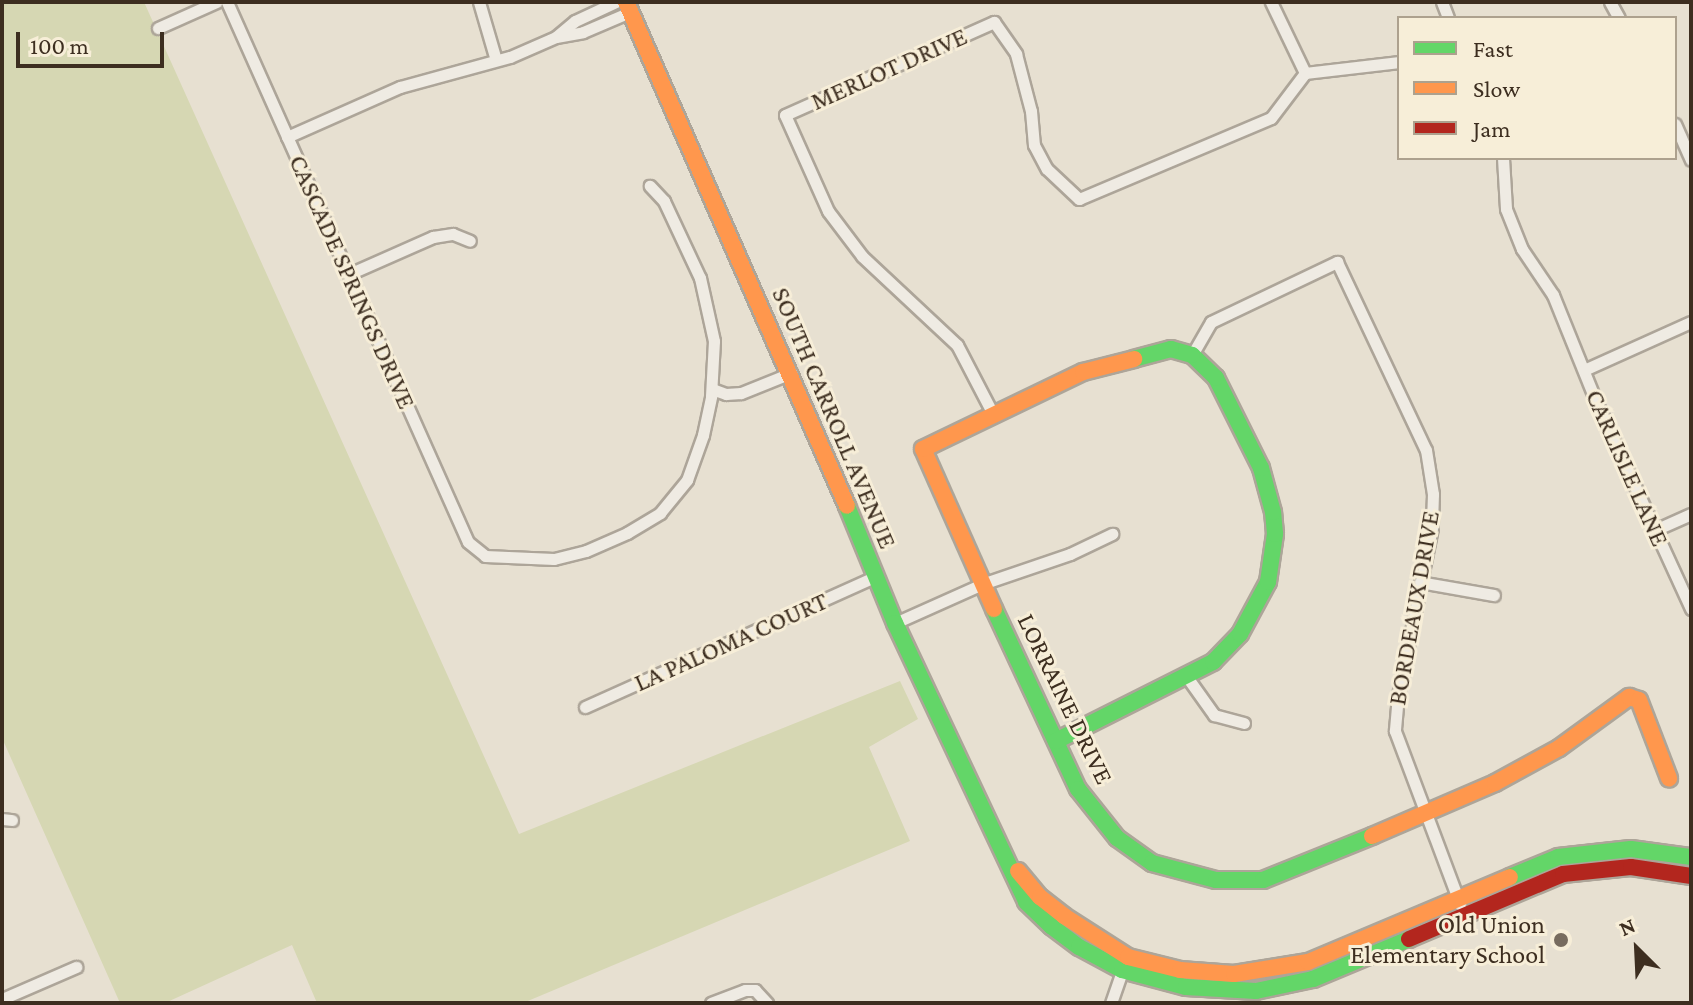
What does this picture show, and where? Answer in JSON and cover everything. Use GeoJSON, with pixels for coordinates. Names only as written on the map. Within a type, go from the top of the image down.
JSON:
{"type":"FeatureCollection","features":[{"type":"Feature","properties":{"kind":"main road","name":"SOUTH CARROLL AVENUE"},"geometry":{"type":"LineString","coordinates":[[628,7],[791,373],[895,623],[1001,851],[1040,897],[1125,964],[1186,987],[1256,991],[1313,979],[1460,906],[1526,868],[1582,851],[1655,850],[1691,857]]}},
{"type":"Feature","properties":{"kind":"main road"},"geometry":{"type":"LineString","coordinates":[[994,416],[1083,372],[1171,349],[1192,355],[1216,378],[1261,468],[1273,512],[1275,549],[1263,594],[1240,634],[1213,662],[1056,741]]}},
{"type":"Feature","properties":{"kind":"main road","name":"LORRAINE DRIVE"},"geometry":{"type":"LineString","coordinates":[[994,416],[923,449],[1078,789],[1117,838],[1152,863],[1194,876],[1263,880],[1302,867],[1529,766],[1629,697],[1639,700],[1669,778]]}},
{"type":"Feature","properties":{"kind":"main road","name":"SOUTH CARROLL AVENUE"},"geometry":{"type":"LineString","coordinates":[[1460,906],[1584,869],[1653,868],[1691,876]]}},
{"type":"Feature","properties":{"kind":"street"},"geometry":{"type":"LineString","coordinates":[[158,28],[216,2]]}},
{"type":"Feature","properties":{"kind":"street","name":"CASCADE SPRINGS DRIVE"},"geometry":{"type":"LineString","coordinates":[[227,2],[468,542],[485,556],[565,556],[627,533],[660,513],[687,480],[703,435],[712,389]]}},
{"type":"Feature","properties":{"kind":"street"},"geometry":{"type":"LineString","coordinates":[[479,2],[496,60]]}},
{"type":"Feature","properties":{"kind":"street"},"geometry":{"type":"LineString","coordinates":[[556,37],[575,21],[616,2]]}},
{"type":"Feature","properties":{"kind":"street"},"geometry":{"type":"LineString","coordinates":[[1271,2],[1305,73],[1397,62]]}},
{"type":"Feature","properties":{"kind":"street"},"geometry":{"type":"LineString","coordinates":[[287,137],[400,87],[496,60],[556,37],[583,32],[628,7]]}},
{"type":"Feature","properties":{"kind":"street","name":"MERLOT DRIVE"},"geometry":{"type":"LineString","coordinates":[[994,416],[957,345],[862,256],[828,211],[785,115],[994,22],[1016,54],[1031,111],[1034,145],[1047,169],[1079,199],[1271,118],[1305,73]]}},
{"type":"Feature","properties":{"kind":"street"},"geometry":{"type":"LineString","coordinates":[[1677,128],[1691,160]]}},
{"type":"Feature","properties":{"kind":"street","name":"CARLISLE LANE"},"geometry":{"type":"LineString","coordinates":[[1503,160],[1506,209],[1522,249],[1553,295],[1691,609]]}},
{"type":"Feature","properties":{"kind":"street"},"geometry":{"type":"LineString","coordinates":[[650,186],[664,201],[706,294],[714,341],[712,389],[726,394],[741,393],[791,373]]}},
{"type":"Feature","properties":{"kind":"street"},"geometry":{"type":"LineString","coordinates":[[349,274],[433,237],[453,234],[470,241]]}},
{"type":"Feature","properties":{"kind":"street","name":"BORDEAUX DRIVE"},"geometry":{"type":"LineString","coordinates":[[1192,355],[1211,322],[1337,262],[1426,450],[1433,494],[1432,528],[1398,695],[1395,731],[1460,906]]}},
{"type":"Feature","properties":{"kind":"street"},"geometry":{"type":"LineString","coordinates":[[1584,370],[1691,322]]}},
{"type":"Feature","properties":{"kind":"street"},"geometry":{"type":"LineString","coordinates":[[1655,530],[1691,514]]}},
{"type":"Feature","properties":{"kind":"street"},"geometry":{"type":"LineString","coordinates":[[895,623],[982,584],[1070,554],[1112,534]]}},
{"type":"Feature","properties":{"kind":"street","name":"LA PALOMA COURT"},"geometry":{"type":"LineString","coordinates":[[585,707],[876,576]]}},
{"type":"Feature","properties":{"kind":"street"},"geometry":{"type":"LineString","coordinates":[[1420,582],[1494,595]]}},
{"type":"Feature","properties":{"kind":"street"},"geometry":{"type":"LineString","coordinates":[[1187,677],[1214,715],[1244,723]]}},
{"type":"Feature","properties":{"kind":"street"},"geometry":{"type":"LineString","coordinates":[[1111,1003],[1125,964]]}},
{"type":"Feature","properties":{"kind":"street"},"geometry":{"type":"LineString","coordinates":[[2,999],[76,967]]}},
{"type":"Feature","properties":{"kind":"street"},"geometry":{"type":"LineString","coordinates":[[711,1003],[745,990],[755,990],[767,1003]]}},
{"type":"Feature","properties":{"kind":"green space"},"geometry":{"type":"Polygon","coordinates":[[[2,2],[144,2],[519,834],[900,681],[918,719],[869,747],[910,841],[523,1003],[317,1003],[292,945],[165,1003],[120,1003],[2,738],[2,2]]]}},
{"type":"Feature","properties":{"kind":"traffic: fast"},"geometry":{"type":"LineString","coordinates":[[1056,741],[1213,662],[1240,634],[1268,582],[1275,534],[1273,512],[1261,468],[1216,378],[1192,355],[1171,349],[1134,359]]}},
{"type":"Feature","properties":{"kind":"traffic: fast"},"geometry":{"type":"LineString","coordinates":[[847,506],[895,623],[1026,902],[1051,926],[1079,947],[1122,970],[1186,987],[1256,991],[1313,979],[1409,939]]}},
{"type":"Feature","properties":{"kind":"traffic: fast"},"geometry":{"type":"LineString","coordinates":[[994,609],[1078,789],[1117,838],[1152,863],[1216,880],[1263,880],[1372,836]]}},
{"type":"Feature","properties":{"kind":"traffic: fast"},"geometry":{"type":"LineString","coordinates":[[1510,877],[1558,857],[1631,849],[1691,857]]}},
{"type":"Feature","properties":{"kind":"traffic: slow"},"geometry":{"type":"LineString","coordinates":[[626,2],[847,506]]}},
{"type":"Feature","properties":{"kind":"traffic: slow"},"geometry":{"type":"LineString","coordinates":[[994,609],[923,449],[1083,372],[1134,359]]}},
{"type":"Feature","properties":{"kind":"traffic: slow"},"geometry":{"type":"LineString","coordinates":[[1372,836],[1495,783],[1559,748],[1629,697],[1639,700],[1669,778]]}},
{"type":"Feature","properties":{"kind":"traffic: slow"},"geometry":{"type":"LineString","coordinates":[[1018,871],[1040,897],[1064,916],[1128,957],[1180,970],[1234,974],[1308,962],[1510,877]]}},
{"type":"Feature","properties":{"kind":"traffic: jam"},"geometry":{"type":"LineString","coordinates":[[1409,939],[1563,874],[1631,867],[1691,876]]}},
{"type":"Feature","properties":{"kind":"place","name":"Old Union Elementary School"},"geometry":{"type":"Point","coordinates":[1561,940]}}]}
